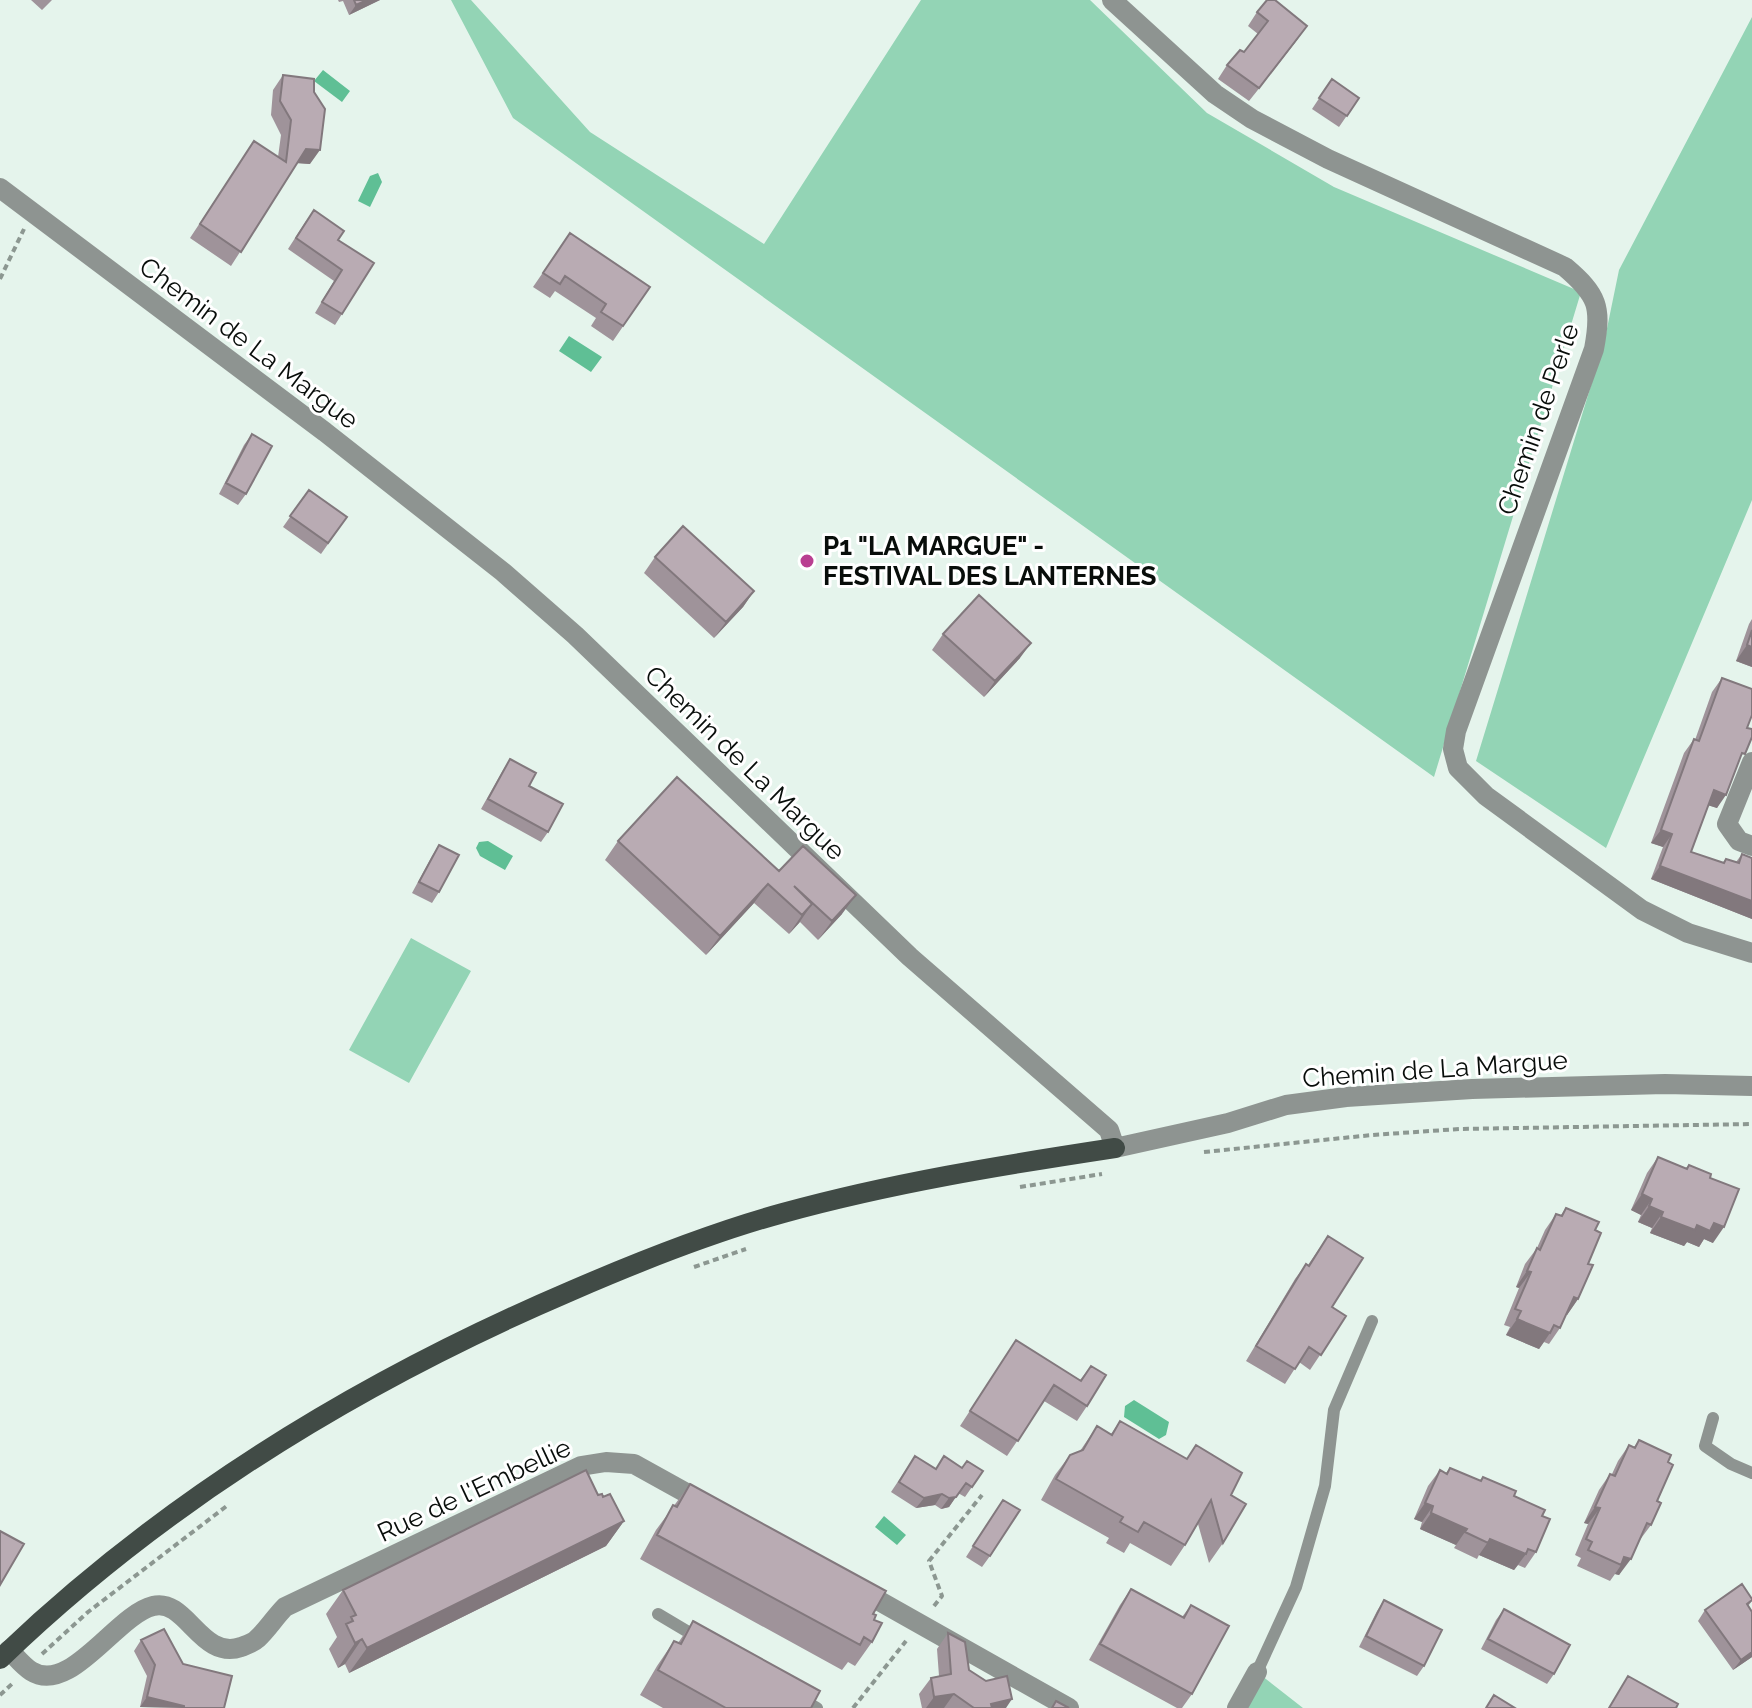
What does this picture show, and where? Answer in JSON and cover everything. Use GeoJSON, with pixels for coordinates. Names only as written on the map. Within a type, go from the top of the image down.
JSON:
{"type":"FeatureCollection","features":[{"type":"Feature","properties":{"kind":"main road"},"geometry":{"type":"LineString","coordinates":[[4,1654],[102,1570],[257,1456],[383,1380],[511,1316],[654,1255],[781,1214],[918,1179],[1115,1148]]}},
{"type":"Feature","properties":{"kind":"street","name":"Chemin de Perle"},"geometry":{"type":"LineString","coordinates":[[1112,0],[1215,94],[1252,119],[1328,159],[1565,267],[1587,286],[1596,303],[1599,321],[1594,349],[1456,731],[1453,749],[1458,768],[1486,796],[1642,910],[1688,933],[1752,953]]}},
{"type":"Feature","properties":{"kind":"street","name":"Chemin de La Margue"},"geometry":{"type":"LineString","coordinates":[[0,188],[338,442],[527,593],[575,635],[910,957],[1109,1130],[1115,1148],[1228,1123],[1286,1105],[1346,1097],[1517,1088],[1665,1084],[1752,1086]]}},
{"type":"Feature","properties":{"kind":"street"},"geometry":{"type":"LineString","coordinates":[[1752,762],[1727,824],[1739,841],[1752,846]]}},
{"type":"Feature","properties":{"kind":"street","name":"Rue de l'Embellie"},"geometry":{"type":"LineString","coordinates":[[4,1654],[33,1673],[62,1674],[76,1666],[134,1613],[164,1604],[173,1608],[214,1646],[235,1649],[256,1640],[285,1607],[581,1466],[606,1462],[634,1464],[729,1517]]}},
{"type":"Feature","properties":{"kind":"street"},"geometry":{"type":"LineString","coordinates":[[837,1578],[1069,1708]]}},
{"type":"Feature","properties":{"kind":"street"},"geometry":{"type":"LineString","coordinates":[[1237,1708],[1257,1672]]}},
{"type":"Feature","properties":{"kind":"lane"},"geometry":{"type":"LineString","coordinates":[[1257,1672],[1296,1587],[1325,1486],[1334,1410],[1372,1321]]}},
{"type":"Feature","properties":{"kind":"lane"},"geometry":{"type":"LineString","coordinates":[[1713,1418],[1705,1446],[1731,1464],[1752,1473]]}},
{"type":"Feature","properties":{"kind":"lane"},"geometry":{"type":"LineString","coordinates":[[658,1614],[711,1646]]}},
{"type":"Feature","properties":{"kind":"lane"},"geometry":{"type":"LineString","coordinates":[[791,1692],[817,1708]]}},
{"type":"Feature","properties":{"kind":"path"},"geometry":{"type":"LineString","coordinates":[[0,279],[33,213]]}},
{"type":"Feature","properties":{"kind":"path"},"geometry":{"type":"LineString","coordinates":[[1200,1153],[1459,1129],[1752,1124]]}},
{"type":"Feature","properties":{"kind":"path"},"geometry":{"type":"LineString","coordinates":[[1008,1188],[1109,1173]]}},
{"type":"Feature","properties":{"kind":"path"},"geometry":{"type":"LineString","coordinates":[[689,1269],[746,1249]]}},
{"type":"Feature","properties":{"kind":"path"},"geometry":{"type":"LineString","coordinates":[[853,1708],[942,1596],[929,1561],[982,1495]]}},
{"type":"Feature","properties":{"kind":"path"},"geometry":{"type":"LineString","coordinates":[[39,1657],[88,1612],[238,1498]]}},
{"type":"Feature","properties":{"kind":"path"},"geometry":{"type":"LineString","coordinates":[[0,1695],[17,1679]]}},
{"type":"Feature","properties":{"kind":"shaded area"},"geometry":{"type":"Polygon","coordinates":[[[451,0],[471,0],[590,132],[764,244],[921,0],[1090,0],[1207,113],[1334,187],[1581,292],[1434,777],[513,118],[451,0]]]}},
{"type":"Feature","properties":{"kind":"shaded area"},"geometry":{"type":"Polygon","coordinates":[[[1752,17],[1752,500],[1606,848],[1476,761],[1604,343],[1619,270],[1752,17]]]}},
{"type":"Feature","properties":{"kind":"shaded area"},"geometry":{"type":"Polygon","coordinates":[[[323,70],[350,91],[342,102],[314,81],[323,70]]]}},
{"type":"Feature","properties":{"kind":"shaded area"},"geometry":{"type":"Polygon","coordinates":[[[378,173],[382,182],[370,207],[358,201],[370,176],[378,173]]]}},
{"type":"Feature","properties":{"kind":"shaded area"},"geometry":{"type":"Polygon","coordinates":[[[569,336],[602,357],[591,372],[559,351],[569,336]]]}},
{"type":"Feature","properties":{"kind":"shaded area"},"geometry":{"type":"Polygon","coordinates":[[[488,841],[513,856],[505,870],[480,856],[476,848],[479,842],[488,841]]]}},
{"type":"Feature","properties":{"kind":"shaded area"},"geometry":{"type":"Polygon","coordinates":[[[411,938],[471,971],[409,1083],[349,1050],[411,938]]]}},
{"type":"Feature","properties":{"kind":"shaded area"},"geometry":{"type":"Polygon","coordinates":[[[1134,1400],[1169,1422],[1166,1435],[1159,1439],[1124,1417],[1125,1406],[1134,1400]]]}},
{"type":"Feature","properties":{"kind":"shaded area"},"geometry":{"type":"Polygon","coordinates":[[[884,1516],[906,1535],[897,1545],[875,1527],[884,1516]]]}},
{"type":"Feature","properties":{"kind":"shaded area"},"geometry":{"type":"Polygon","coordinates":[[[1257,1672],[1303,1708],[1237,1708],[1257,1672]]]}},
{"type":"Feature","properties":{"kind":"building"},"geometry":{"type":"Polygon","coordinates":[[[1267,0],[1275,0],[1307,26],[1259,88],[1227,65],[1240,50],[1244,52],[1268,21],[1257,12],[1267,0]]]}},
{"type":"Feature","properties":{"kind":"building"},"geometry":{"type":"Polygon","coordinates":[[[283,75],[314,79],[314,92],[325,109],[320,150],[306,149],[241,252],[200,224],[254,141],[286,162],[291,120],[280,101],[283,75]]]}},
{"type":"Feature","properties":{"kind":"building"},"geometry":{"type":"Polygon","coordinates":[[[1332,79],[1359,98],[1347,116],[1319,98],[1332,79]]]}},
{"type":"Feature","properties":{"kind":"building"},"geometry":{"type":"Polygon","coordinates":[[[314,210],[344,231],[338,240],[374,263],[342,314],[322,302],[342,270],[296,238],[314,210]]]}},
{"type":"Feature","properties":{"kind":"building"},"geometry":{"type":"Polygon","coordinates":[[[570,233],[650,287],[623,326],[601,312],[606,304],[565,276],[560,284],[543,273],[570,233]]]}},
{"type":"Feature","properties":{"kind":"building"},"geometry":{"type":"Polygon","coordinates":[[[252,434],[272,446],[246,494],[226,483],[252,434]]]}},
{"type":"Feature","properties":{"kind":"building"},"geometry":{"type":"Polygon","coordinates":[[[309,490],[347,517],[328,543],[290,516],[309,490]]]}},
{"type":"Feature","properties":{"kind":"building"},"geometry":{"type":"Polygon","coordinates":[[[683,526],[754,591],[726,622],[655,557],[683,526]]]}},
{"type":"Feature","properties":{"kind":"building"},"geometry":{"type":"Polygon","coordinates":[[[979,595],[1031,643],[995,681],[943,634],[979,595]]]}},
{"type":"Feature","properties":{"kind":"building"},"geometry":{"type":"Polygon","coordinates":[[[1752,630],[1752,647],[1747,645],[1752,630]]]}},
{"type":"Feature","properties":{"kind":"building"},"geometry":{"type":"Polygon","coordinates":[[[1722,678],[1752,689],[1752,715],[1747,728],[1752,729],[1752,737],[1745,754],[1742,753],[1726,795],[1714,790],[1691,852],[1724,863],[1726,859],[1739,863],[1742,854],[1752,858],[1752,901],[1660,866],[1672,834],[1661,830],[1694,739],[1699,741],[1722,678]]]}},
{"type":"Feature","properties":{"kind":"building"},"geometry":{"type":"Polygon","coordinates":[[[510,759],[536,773],[529,786],[563,804],[548,832],[488,799],[510,759]]]}},
{"type":"Feature","properties":{"kind":"building"},"geometry":{"type":"Polygon","coordinates":[[[677,777],[779,871],[803,846],[856,895],[832,921],[794,886],[812,904],[802,915],[768,884],[720,936],[618,841],[677,777]]]}},
{"type":"Feature","properties":{"kind":"building"},"geometry":{"type":"Polygon","coordinates":[[[439,845],[459,855],[439,892],[419,882],[439,845]]]}},
{"type":"Feature","properties":{"kind":"building"},"geometry":{"type":"Polygon","coordinates":[[[1658,1157],[1687,1169],[1689,1165],[1711,1174],[1710,1178],[1739,1189],[1724,1227],[1714,1223],[1710,1231],[1697,1225],[1695,1230],[1661,1217],[1663,1212],[1649,1206],[1652,1199],[1642,1194],[1658,1157]]]}},
{"type":"Feature","properties":{"kind":"building"},"geometry":{"type":"Polygon","coordinates":[[[1566,1208],[1599,1222],[1595,1230],[1601,1233],[1588,1264],[1593,1265],[1578,1299],[1574,1297],[1560,1328],[1554,1325],[1550,1333],[1517,1319],[1521,1311],[1515,1309],[1531,1272],[1527,1271],[1537,1248],[1540,1250],[1556,1214],[1562,1216],[1566,1208]]]}},
{"type":"Feature","properties":{"kind":"building"},"geometry":{"type":"Polygon","coordinates":[[[1328,1236],[1363,1258],[1332,1307],[1346,1316],[1321,1355],[1309,1347],[1295,1369],[1256,1346],[1306,1264],[1309,1266],[1328,1236]]]}},
{"type":"Feature","properties":{"kind":"building"},"geometry":{"type":"Polygon","coordinates":[[[1016,1340],[1081,1381],[1091,1366],[1106,1375],[1087,1406],[1054,1385],[1018,1441],[970,1411],[1016,1340]]]}},
{"type":"Feature","properties":{"kind":"building"},"geometry":{"type":"Polygon","coordinates":[[[1120,1421],[1187,1459],[1196,1445],[1242,1473],[1231,1495],[1246,1504],[1223,1543],[1211,1500],[1185,1545],[1144,1522],[1138,1532],[1120,1522],[1123,1517],[1056,1479],[1070,1455],[1083,1450],[1097,1426],[1112,1435],[1120,1421]]]}},
{"type":"Feature","properties":{"kind":"building"},"geometry":{"type":"Polygon","coordinates":[[[1639,1440],[1671,1455],[1668,1462],[1673,1465],[1657,1501],[1661,1503],[1651,1525],[1647,1523],[1631,1559],[1624,1557],[1621,1565],[1588,1550],[1592,1542],[1586,1539],[1600,1508],[1595,1507],[1610,1474],[1615,1476],[1629,1445],[1635,1448],[1639,1440]]]}},
{"type":"Feature","properties":{"kind":"building"},"geometry":{"type":"Polygon","coordinates":[[[915,1456],[936,1469],[944,1456],[962,1468],[967,1461],[983,1471],[972,1487],[966,1483],[956,1497],[949,1498],[942,1494],[924,1498],[899,1482],[915,1456]]]}},
{"type":"Feature","properties":{"kind":"building"},"geometry":{"type":"Polygon","coordinates":[[[1450,1468],[1516,1491],[1514,1496],[1545,1510],[1542,1516],[1550,1519],[1536,1552],[1528,1549],[1526,1554],[1490,1539],[1488,1543],[1465,1532],[1467,1529],[1431,1513],[1433,1506],[1425,1503],[1440,1470],[1447,1474],[1450,1468]]]}},
{"type":"Feature","properties":{"kind":"building"},"geometry":{"type":"Polygon","coordinates":[[[586,1470],[598,1495],[602,1494],[603,1497],[610,1494],[624,1521],[367,1648],[362,1639],[355,1643],[346,1624],[353,1621],[351,1617],[356,1615],[343,1590],[586,1470]]]}},
{"type":"Feature","properties":{"kind":"building"},"geometry":{"type":"Polygon","coordinates":[[[690,1484],[886,1591],[873,1614],[876,1615],[874,1620],[882,1623],[872,1642],[864,1637],[860,1645],[657,1535],[673,1505],[677,1507],[690,1484]]]}},
{"type":"Feature","properties":{"kind":"building"},"geometry":{"type":"Polygon","coordinates":[[[1003,1500],[1020,1510],[990,1556],[973,1546],[1003,1500]]]}},
{"type":"Feature","properties":{"kind":"building"},"geometry":{"type":"Polygon","coordinates":[[[0,1531],[24,1544],[0,1585],[0,1531]]]}},
{"type":"Feature","properties":{"kind":"building"},"geometry":{"type":"Polygon","coordinates":[[[1742,1584],[1752,1599],[1747,1604],[1752,1612],[1752,1652],[1741,1660],[1705,1610],[1742,1584]]]}},
{"type":"Feature","properties":{"kind":"building"},"geometry":{"type":"Polygon","coordinates":[[[1131,1589],[1184,1618],[1191,1605],[1229,1626],[1192,1694],[1100,1644],[1131,1589]]]}},
{"type":"Feature","properties":{"kind":"building"},"geometry":{"type":"Polygon","coordinates":[[[1384,1600],[1442,1630],[1424,1666],[1366,1636],[1384,1600]]]}},
{"type":"Feature","properties":{"kind":"building"},"geometry":{"type":"Polygon","coordinates":[[[1504,1609],[1570,1645],[1554,1674],[1488,1639],[1504,1609]]]}},
{"type":"Feature","properties":{"kind":"building"},"geometry":{"type":"Polygon","coordinates":[[[693,1621],[820,1691],[811,1708],[726,1708],[658,1670],[674,1641],[681,1644],[693,1621]]]}},
{"type":"Feature","properties":{"kind":"building"},"geometry":{"type":"Polygon","coordinates":[[[164,1629],[183,1664],[232,1676],[224,1708],[184,1708],[147,1697],[155,1665],[141,1640],[164,1629]]]}},
{"type":"Feature","properties":{"kind":"building"},"geometry":{"type":"Polygon","coordinates":[[[948,1633],[965,1642],[969,1670],[986,1681],[1007,1676],[1012,1699],[991,1704],[992,1708],[974,1708],[954,1694],[934,1697],[931,1678],[951,1674],[948,1633]]]}},
{"type":"Feature","properties":{"kind":"building"},"geometry":{"type":"Polygon","coordinates":[[[1628,1676],[1678,1704],[1676,1708],[1609,1708],[1628,1676]]]}},
{"type":"Feature","properties":{"kind":"building"},"geometry":{"type":"Polygon","coordinates":[[[1494,1695],[1515,1708],[1486,1708],[1494,1695]]]}},
{"type":"Feature","properties":{"kind":"building"},"geometry":{"type":"Polygon","coordinates":[[[1056,1701],[1069,1708],[1052,1708],[1056,1701]]]}},
{"type":"Feature","properties":{"kind":"place","name":"P1 \"LA MARGUE\" - FESTIVAL DES LANTERNES"},"geometry":{"type":"Point","coordinates":[807,561]}}]}
